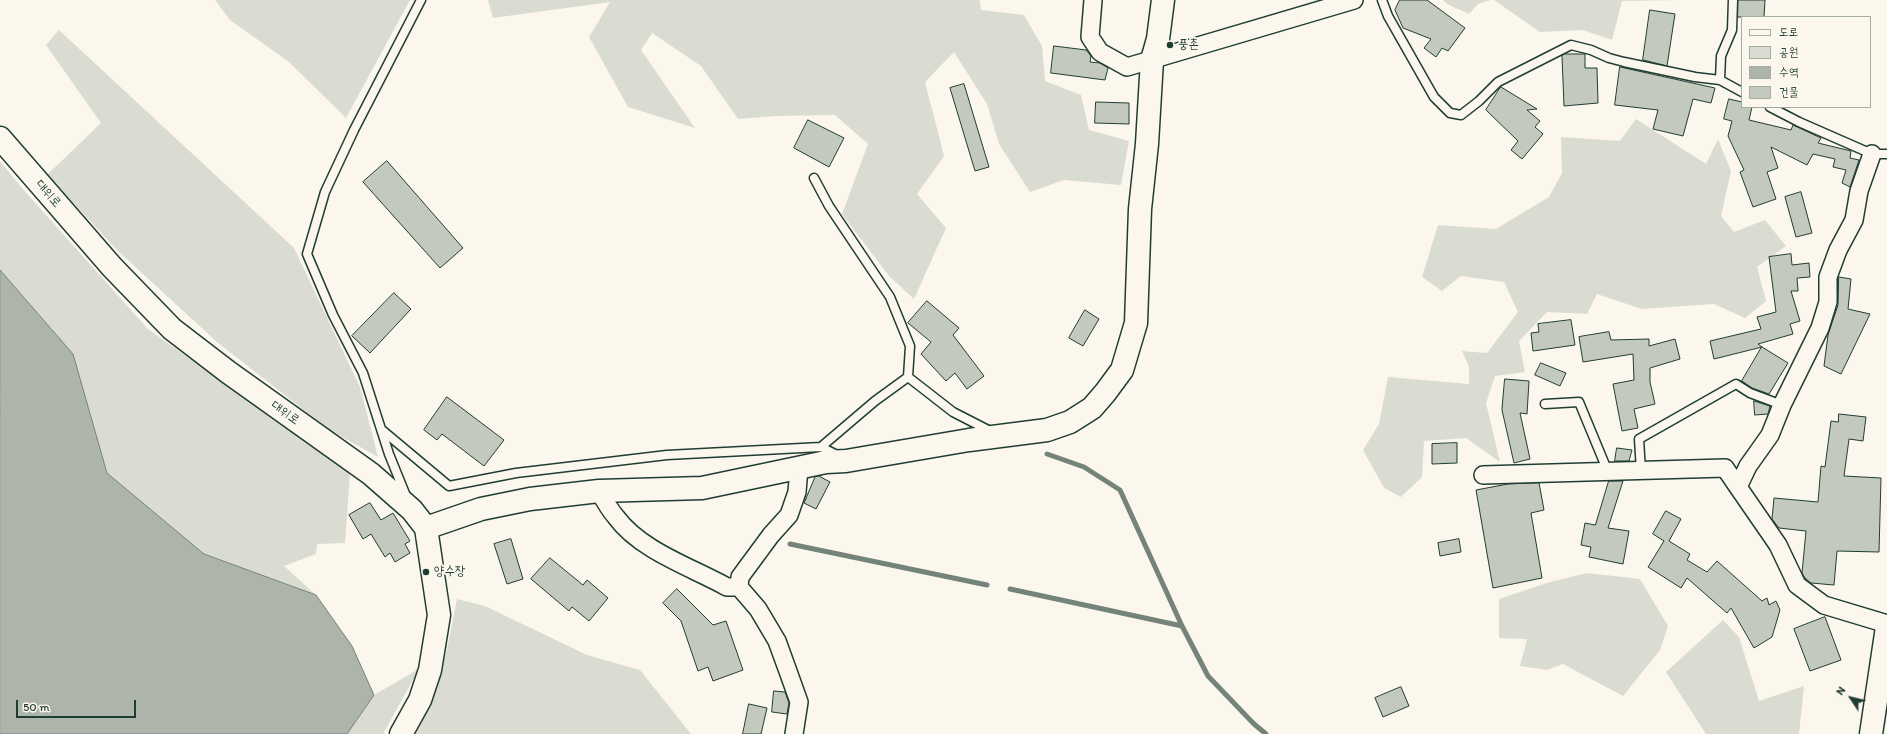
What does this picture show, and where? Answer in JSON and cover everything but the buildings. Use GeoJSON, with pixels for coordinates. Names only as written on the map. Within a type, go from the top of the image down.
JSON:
{"type":"FeatureCollection","features":[{"type":"Feature","properties":{"kind":"street"},"geometry":{"type":"LineString","coordinates":[[1093,0],[1090,37],[1100,52],[1127,67],[1354,0]]}},
{"type":"Feature","properties":{"kind":"street"},"geometry":{"type":"LineString","coordinates":[[426,528],[481,509],[530,499],[599,491],[702,488],[826,462],[1048,430],[1070,422],[1092,408],[1122,370],[1136,323],[1140,209],[1147,144],[1152,60],[1158,39],[1163,0]]}},
{"type":"Feature","properties":{"kind":"street","name":"대위로"},"geometry":{"type":"LineString","coordinates":[[0,138],[112,268],[172,328],[228,372],[371,474],[412,510],[426,528],[439,615],[430,670],[420,700],[401,734]]}},
{"type":"Feature","properties":{"kind":"street"},"geometry":{"type":"LineString","coordinates":[[1738,486],[1748,466],[1770,435],[1782,405],[1820,328],[1828,302],[1828,277],[1838,250],[1854,220],[1859,191],[1880,154]]}},
{"type":"Feature","properties":{"kind":"street"},"geometry":{"type":"LineString","coordinates":[[794,734],[799,702],[789,674],[776,641],[758,609],[739,587],[740,578],[771,535],[789,515],[797,492],[799,468]]}},
{"type":"Feature","properties":{"kind":"street"},"geometry":{"type":"LineString","coordinates":[[1483,475],[1725,468],[1778,545],[1797,585],[1824,605],[1887,626],[1871,734]]}},
{"type":"Feature","properties":{"kind":"street"},"geometry":{"type":"LineString","coordinates":[[599,491],[616,518],[658,553],[727,587],[739,587]]}},
{"type":"Feature","properties":{"kind":"lane"},"geometry":{"type":"LineString","coordinates":[[412,510],[389,454],[363,373],[333,315],[307,254],[325,192],[354,130],[421,0]]}},
{"type":"Feature","properties":{"kind":"lane"},"geometry":{"type":"LineString","coordinates":[[1382,0],[1388,16],[1434,97],[1450,113],[1460,115],[1479,101],[1498,82],[1525,70],[1551,54],[1571,45],[1591,50],[1609,58],[1624,62],[1695,77],[1720,80],[1741,91]]}},
{"type":"Feature","properties":{"kind":"lane"},"geometry":{"type":"LineString","coordinates":[[1720,80],[1721,56],[1732,30],[1733,0]]}},
{"type":"Feature","properties":{"kind":"lane"},"geometry":{"type":"LineString","coordinates":[[1772,108],[1799,122],[1880,154]]}},
{"type":"Feature","properties":{"kind":"lane"},"geometry":{"type":"LineString","coordinates":[[814,178],[829,206],[890,297],[910,346],[908,377]]}},
{"type":"Feature","properties":{"kind":"lane"},"geometry":{"type":"LineString","coordinates":[[821,447],[875,401],[908,377]]}},
{"type":"Feature","properties":{"kind":"lane"},"geometry":{"type":"LineString","coordinates":[[908,377],[953,412],[1000,436]]}},
{"type":"Feature","properties":{"kind":"lane"},"geometry":{"type":"LineString","coordinates":[[1641,471],[1639,439],[1736,384],[1750,393],[1782,405]]}},
{"type":"Feature","properties":{"kind":"lane"},"geometry":{"type":"LineString","coordinates":[[1545,404],[1579,402],[1608,472]]}},
{"type":"Feature","properties":{"kind":"lane"},"geometry":{"type":"LineString","coordinates":[[382,430],[449,486],[516,473],[667,455],[821,447],[846,460]]}},
{"type":"Feature","properties":{"kind":"green space"},"geometry":{"type":"Polygon","coordinates":[[[215,0],[410,0],[346,118],[289,62],[230,20],[215,0]]]}},
{"type":"Feature","properties":{"kind":"green space"},"geometry":{"type":"Polygon","coordinates":[[[488,0],[980,0],[981,10],[1024,15],[1042,46],[1045,81],[1081,95],[1089,130],[1129,141],[1121,185],[1064,180],[1030,192],[999,144],[987,104],[954,52],[925,82],[944,156],[917,194],[946,228],[914,299],[889,276],[842,214],[868,144],[835,115],[776,116],[738,119],[701,66],[652,33],[641,50],[695,128],[628,107],[589,37],[610,2],[493,18],[488,0]]]}},
{"type":"Feature","properties":{"kind":"green space"},"geometry":{"type":"Polygon","coordinates":[[[1443,0],[1490,0],[1478,4],[1469,14],[1447,4],[1443,0]]]}},
{"type":"Feature","properties":{"kind":"green space"},"geometry":{"type":"Polygon","coordinates":[[[1494,0],[1682,0],[1622,1],[1612,40],[1583,30],[1540,32],[1494,0]]]}},
{"type":"Feature","properties":{"kind":"green space"},"geometry":{"type":"Polygon","coordinates":[[[59,30],[294,248],[360,387],[378,457],[328,429],[217,342],[118,251],[47,175],[101,123],[46,45],[59,30]]]}},
{"type":"Feature","properties":{"kind":"green space"},"geometry":{"type":"Polygon","coordinates":[[[1636,119],[1706,164],[1718,139],[1731,171],[1721,216],[1734,232],[1765,220],[1786,246],[1757,267],[1766,301],[1745,318],[1714,304],[1642,309],[1597,294],[1587,314],[1547,312],[1519,341],[1525,372],[1495,376],[1486,403],[1500,462],[1466,438],[1424,441],[1422,477],[1401,497],[1384,488],[1363,450],[1379,424],[1388,377],[1469,384],[1469,367],[1462,351],[1487,353],[1518,312],[1504,282],[1461,276],[1442,291],[1422,277],[1438,225],[1496,229],[1549,197],[1562,173],[1561,137],[1620,141],[1636,119]]]}},
{"type":"Feature","properties":{"kind":"green space"},"geometry":{"type":"Polygon","coordinates":[[[0,161],[21,187],[148,329],[350,473],[345,543],[317,544],[316,554],[284,566],[316,595],[204,554],[107,473],[73,354],[0,270],[0,161]]]}},
{"type":"Feature","properties":{"kind":"green space"},"geometry":{"type":"Polygon","coordinates":[[[1587,573],[1640,579],[1668,626],[1660,650],[1623,696],[1563,664],[1547,670],[1520,666],[1527,639],[1499,638],[1499,599],[1550,582],[1587,573]]]}},
{"type":"Feature","properties":{"kind":"green space"},"geometry":{"type":"Polygon","coordinates":[[[457,599],[485,606],[587,655],[640,670],[691,734],[415,734],[424,719],[437,686],[457,599]]]}},
{"type":"Feature","properties":{"kind":"green space"},"geometry":{"type":"Polygon","coordinates":[[[1723,620],[1739,637],[1759,701],[1804,686],[1799,734],[1706,734],[1666,672],[1723,620]]]}},
{"type":"Feature","properties":{"kind":"green space"},"geometry":{"type":"Polygon","coordinates":[[[419,669],[383,734],[347,734],[374,695],[419,669]]]}},
{"type":"Feature","properties":{"kind":"water"},"geometry":{"type":"Polygon","coordinates":[[[0,270],[73,354],[107,473],[204,554],[316,595],[352,646],[374,695],[347,734],[0,734],[0,270]]]}},
{"type":"Feature","properties":{"kind":"waterway"},"geometry":{"type":"LineString","coordinates":[[1047,454],[1084,467],[1120,490],[1182,626],[1208,676],[1254,724],[1266,734]]}},
{"type":"Feature","properties":{"kind":"waterway"},"geometry":{"type":"LineString","coordinates":[[790,544],[987,585]]}},
{"type":"Feature","properties":{"kind":"waterway"},"geometry":{"type":"LineString","coordinates":[[1010,589],[1182,626]]}},
{"type":"Feature","properties":{"kind":"place","name":"풍촌"},"geometry":{"type":"Point","coordinates":[1170,45]}},
{"type":"Feature","properties":{"kind":"place","name":"양수장"},"geometry":{"type":"Point","coordinates":[426,572]}}]}
